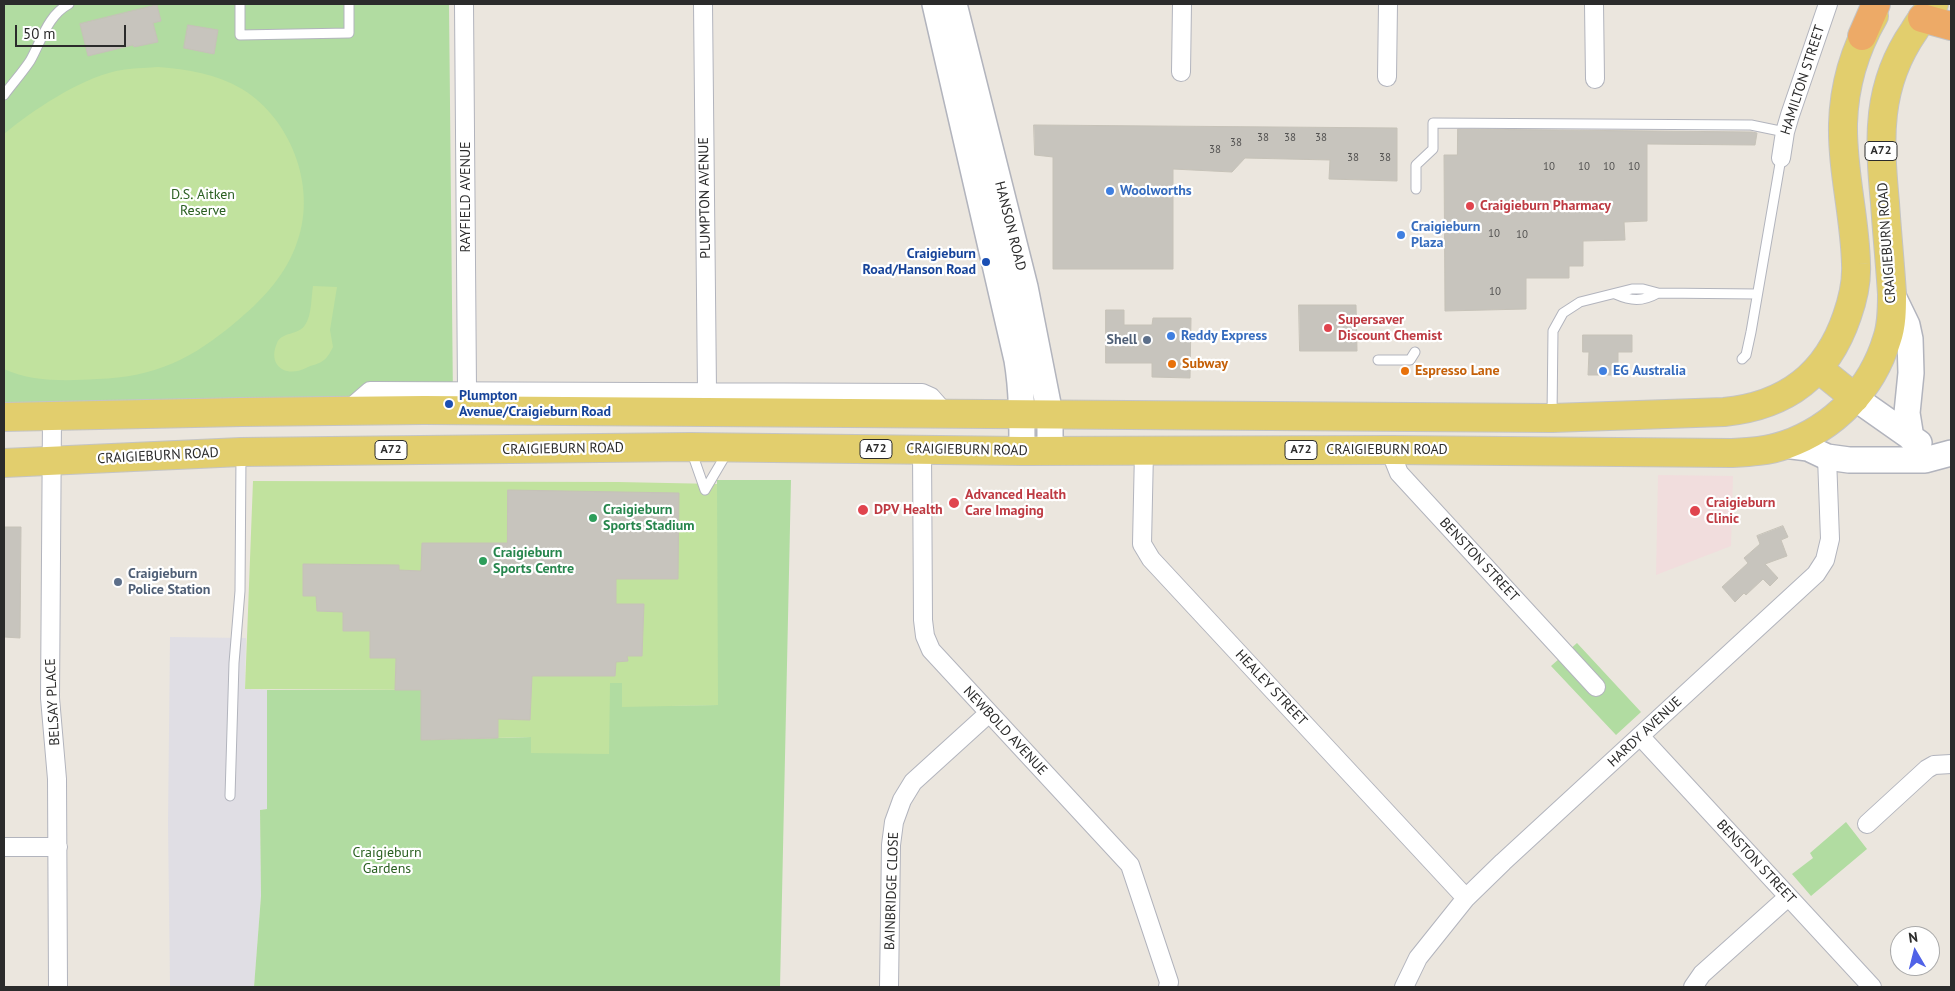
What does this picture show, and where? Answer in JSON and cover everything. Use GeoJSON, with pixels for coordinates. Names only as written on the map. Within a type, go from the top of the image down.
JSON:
{"type":"FeatureCollection","features":[{"type":"Feature","properties":{"kind":"highway"},"geometry":{"type":"LineString","coordinates":[[1862,36],[1876,4]]}},
{"type":"Feature","properties":{"kind":"highway"},"geometry":{"type":"LineString","coordinates":[[1928,11],[1951,26]]}},
{"type":"Feature","properties":{"kind":"main road","name":"A72"},"geometry":{"type":"LineString","coordinates":[[4,417],[348,410],[1552,418],[1724,412],[1752,409],[1765,405],[1802,385],[1818,369],[1843,329],[1854,294],[1856,264],[1844,158],[1843,122],[1849,75],[1862,36],[1881,4]]}},
{"type":"Feature","properties":{"kind":"main road","name":"CRAIGIEBURN ROAD"},"geometry":{"type":"LineString","coordinates":[[4,463],[241,452],[690,447],[1022,451],[1392,450],[1732,453],[1765,450],[1784,445],[1819,430],[1839,415],[1855,398],[1871,375],[1887,339],[1892,316],[1892,294],[1880,153],[1881,126],[1891,73],[1905,43],[1928,11]]}},
{"type":"Feature","properties":{"kind":"main road"},"geometry":{"type":"LineString","coordinates":[[1818,369],[1855,398]]}},
{"type":"Feature","properties":{"kind":"main road"},"geometry":{"type":"LineString","coordinates":[[1552,418],[1552,452]]}},
{"type":"Feature","properties":{"kind":"street","name":"RAYFIELD AVENUE"},"geometry":{"type":"LineString","coordinates":[[464,4],[467,391]]}},
{"type":"Feature","properties":{"kind":"street","name":"PLUMPTON AVENUE"},"geometry":{"type":"LineString","coordinates":[[703,4],[707,391]]}},
{"type":"Feature","properties":{"kind":"street","name":"HANSON ROAD"},"geometry":{"type":"LineString","coordinates":[[935,4],[1015,352],[1020,382],[1022,451]]}},
{"type":"Feature","properties":{"kind":"street","name":"HANSON ROAD"},"geometry":{"type":"LineString","coordinates":[[954,4],[1025,287],[1050,414],[1050,451]]}},
{"type":"Feature","properties":{"kind":"street"},"geometry":{"type":"LineString","coordinates":[[1181,72],[1182,4]]}},
{"type":"Feature","properties":{"kind":"street"},"geometry":{"type":"LineString","coordinates":[[1387,77],[1388,4]]}},
{"type":"Feature","properties":{"kind":"street"},"geometry":{"type":"LineString","coordinates":[[1594,4],[1594,79]]}},
{"type":"Feature","properties":{"kind":"street","name":"HAMILTON STREET"},"geometry":{"type":"LineString","coordinates":[[1781,158],[1785,132],[1828,4]]}},
{"type":"Feature","properties":{"kind":"street"},"geometry":{"type":"LineString","coordinates":[[1892,294],[1907,325],[1910,339],[1911,373],[1907,413],[1911,438]]}},
{"type":"Feature","properties":{"kind":"street"},"geometry":{"type":"LineString","coordinates":[[348,410],[370,392],[917,392],[931,397],[946,414]]}},
{"type":"Feature","properties":{"kind":"street"},"geometry":{"type":"LineString","coordinates":[[1855,398],[1911,438],[1950,454]]}},
{"type":"Feature","properties":{"kind":"street","name":"BELSAY PLACE"},"geometry":{"type":"LineString","coordinates":[[52,416],[44,461],[51,488],[50,698],[58,779],[58,987]]}},
{"type":"Feature","properties":{"kind":"street"},"geometry":{"type":"LineString","coordinates":[[1784,445],[1808,448],[1827,458],[1860,460],[1925,460],[1950,454]]}},
{"type":"Feature","properties":{"kind":"street","name":"NEWBOLD AVENUE"},"geometry":{"type":"LineString","coordinates":[[922,450],[923,620],[925,636],[931,650],[1130,866],[1168,987]]}},
{"type":"Feature","properties":{"kind":"street","name":"BENSTON STREET"},"geometry":{"type":"LineString","coordinates":[[1392,450],[1399,473],[1596,687]]}},
{"type":"Feature","properties":{"kind":"street","name":"HEALEY STREET"},"geometry":{"type":"LineString","coordinates":[[1144,451],[1142,544],[1151,559],[1466,898]]}},
{"type":"Feature","properties":{"kind":"street","name":"HARDY AVENUE"},"geometry":{"type":"LineString","coordinates":[[1404,987],[1418,958],[1466,898],[1816,574],[1825,560],[1830,539],[1827,458]]}},
{"type":"Feature","properties":{"kind":"street","name":"BAINBRIDGE CLOSE"},"geometry":{"type":"LineString","coordinates":[[890,987],[891,845],[894,822],[899,807],[913,782],[989,713]]}},
{"type":"Feature","properties":{"kind":"street","name":"BENSTON STREET"},"geometry":{"type":"LineString","coordinates":[[1640,736],[1872,987]]}},
{"type":"Feature","properties":{"kind":"street"},"geometry":{"type":"LineString","coordinates":[[1867,824],[1927,769],[1934,765],[1951,764]]}},
{"type":"Feature","properties":{"kind":"street"},"geometry":{"type":"LineString","coordinates":[[4,848],[58,847]]}},
{"type":"Feature","properties":{"kind":"street"},"geometry":{"type":"LineString","coordinates":[[1693,987],[1702,974],[1788,897]]}},
{"type":"Feature","properties":{"kind":"lane"},"geometry":{"type":"LineString","coordinates":[[4,95],[30,61],[50,21],[69,4]]}},
{"type":"Feature","properties":{"kind":"lane"},"geometry":{"type":"LineString","coordinates":[[240,4],[240,35],[349,33],[349,4]]}},
{"type":"Feature","properties":{"kind":"lane"},"geometry":{"type":"LineString","coordinates":[[1416,189],[1416,165],[1433,148],[1433,123],[1751,125],[1785,132]]}},
{"type":"Feature","properties":{"kind":"lane"},"geometry":{"type":"LineString","coordinates":[[1742,359],[1746,355],[1781,158]]}},
{"type":"Feature","properties":{"kind":"lane"},"geometry":{"type":"LineString","coordinates":[[1552,418],[1553,331],[1563,313],[1572,307],[1593,297],[1615,294],[1631,300],[1646,299],[1658,293],[1757,294]]}},
{"type":"Feature","properties":{"kind":"lane"},"geometry":{"type":"LineString","coordinates":[[1378,360],[1410,360],[1414,352]]}},
{"type":"Feature","properties":{"kind":"lane"},"geometry":{"type":"LineString","coordinates":[[690,447],[705,490],[730,448]]}},
{"type":"Feature","properties":{"kind":"lane"},"geometry":{"type":"LineString","coordinates":[[230,796],[234,663],[240,591],[241,452]]}},
{"type":"Feature","properties":{"kind":"shaded area","name":"Craigieburn Clinic"},"geometry":{"type":"Polygon","coordinates":[[[1658,475],[1733,476],[1731,546],[1656,575],[1658,475]]]}},
{"type":"Feature","properties":{"kind":"shaded area"},"geometry":{"type":"Polygon","coordinates":[[[170,637],[246,638],[245,689],[267,690],[267,809],[260,810],[261,896],[254,987],[170,987],[168,823],[170,637]]]}},
{"type":"Feature","properties":{"kind":"green space","name":"D.S. Aitken Reserve"},"geometry":{"type":"Polygon","coordinates":[[[4,4],[449,4],[453,401],[4,405],[4,4]]]}},
{"type":"Feature","properties":{"kind":"green space"},"geometry":{"type":"Polygon","coordinates":[[[158,67],[202,73],[232,84],[260,102],[275,119],[288,138],[297,159],[302,181],[304,204],[302,226],[290,259],[278,279],[246,313],[204,346],[188,356],[155,370],[118,377],[49,380],[26,376],[4,369],[4,134],[42,106],[87,81],[116,71],[158,67]]]}},
{"type":"Feature","properties":{"kind":"green space"},"geometry":{"type":"Polygon","coordinates":[[[313,286],[337,287],[330,330],[333,347],[327,357],[320,363],[299,371],[285,371],[280,368],[274,358],[277,343],[282,337],[299,330],[305,325],[310,311],[313,286]]]}},
{"type":"Feature","properties":{"kind":"green space","name":"Craigieburn Gardens"},"geometry":{"type":"Polygon","coordinates":[[[717,480],[791,480],[780,987],[254,987],[261,896],[260,810],[267,809],[267,690],[421,690],[421,740],[531,737],[531,753],[609,683],[622,682],[622,706],[717,705],[717,480]]]}},
{"type":"Feature","properties":{"kind":"green space","name":"Craigieburn Sports Centre"},"geometry":{"type":"Polygon","coordinates":[[[253,481],[717,484],[718,705],[622,707],[622,683],[610,683],[609,754],[531,753],[531,737],[421,740],[421,690],[245,689],[253,481]]]}},
{"type":"Feature","properties":{"kind":"green space"},"geometry":{"type":"Polygon","coordinates":[[[1577,643],[1641,712],[1616,735],[1551,666],[1577,643]]]}},
{"type":"Feature","properties":{"kind":"green space"},"geometry":{"type":"Polygon","coordinates":[[[1846,822],[1867,849],[1811,896],[1792,874],[1813,858],[1810,853],[1846,822]]]}},
{"type":"Feature","properties":{"kind":"building"},"geometry":{"type":"Polygon","coordinates":[[[157,5],[161,21],[153,23],[158,42],[134,47],[133,45],[88,56],[80,24],[157,5]]]}},
{"type":"Feature","properties":{"kind":"building"},"geometry":{"type":"Polygon","coordinates":[[[188,25],[218,30],[214,54],[184,48],[188,25]]]}},
{"type":"Feature","properties":{"kind":"building"},"geometry":{"type":"Polygon","coordinates":[[[1034,125],[1397,128],[1397,181],[1329,179],[1330,160],[1245,158],[1232,172],[1173,169],[1173,269],[1053,269],[1053,157],[1035,155],[1034,125]]]}},
{"type":"Feature","properties":{"kind":"building"},"geometry":{"type":"Polygon","coordinates":[[[1458,129],[1757,133],[1755,145],[1647,144],[1647,221],[1624,222],[1625,240],[1583,241],[1583,266],[1569,266],[1569,278],[1526,278],[1526,309],[1445,311],[1444,155],[1457,155],[1458,129]]]}},
{"type":"Feature","properties":{"kind":"building","name":"Supersaver Discount Chemist"},"geometry":{"type":"Polygon","coordinates":[[[1299,305],[1356,305],[1357,351],[1300,351],[1299,305]]]}},
{"type":"Feature","properties":{"kind":"building"},"geometry":{"type":"Polygon","coordinates":[[[1106,310],[1124,310],[1124,325],[1152,325],[1153,318],[1191,318],[1190,378],[1152,377],[1152,363],[1106,363],[1106,310]]]}},
{"type":"Feature","properties":{"kind":"building"},"geometry":{"type":"Polygon","coordinates":[[[1583,335],[1632,335],[1632,352],[1618,352],[1618,375],[1588,375],[1589,352],[1583,352],[1583,335]]]}},
{"type":"Feature","properties":{"kind":"building"},"geometry":{"type":"Polygon","coordinates":[[[508,490],[679,493],[678,579],[616,579],[616,604],[644,604],[642,656],[627,656],[628,661],[616,662],[615,676],[532,676],[530,720],[498,719],[498,738],[421,740],[421,690],[395,690],[396,658],[370,658],[370,631],[343,631],[343,612],[317,611],[316,596],[303,596],[303,564],[399,565],[399,570],[421,571],[422,543],[507,543],[508,490]]]}},
{"type":"Feature","properties":{"kind":"building"},"geometry":{"type":"Polygon","coordinates":[[[1783,526],[1788,537],[1781,540],[1787,556],[1765,564],[1778,578],[1770,586],[1763,579],[1746,595],[1744,593],[1735,602],[1722,587],[1748,563],[1744,558],[1760,544],[1757,536],[1783,526]]]}},
{"type":"Feature","properties":{"kind":"building"},"geometry":{"type":"Polygon","coordinates":[[[4,527],[21,527],[20,638],[4,637],[4,527]]]}},
{"type":"Feature","properties":{"kind":"place","name":"Woolworths"},"geometry":{"type":"Point","coordinates":[1110,191]}},
{"type":"Feature","properties":{"kind":"place","name":"Craigieburn Pharmacy"},"geometry":{"type":"Point","coordinates":[1470,206]}},
{"type":"Feature","properties":{"kind":"place","name":"Craigieburn Plaza"},"geometry":{"type":"Point","coordinates":[1401,235]}},
{"type":"Feature","properties":{"kind":"place","name":"Craigieburn Road/Hanson Road"},"geometry":{"type":"Point","coordinates":[986,262]}},
{"type":"Feature","properties":{"kind":"place","name":"Supersaver Discount Chemist"},"geometry":{"type":"Point","coordinates":[1328,328]}},
{"type":"Feature","properties":{"kind":"place","name":"Reddy Express"},"geometry":{"type":"Point","coordinates":[1171,336]}},
{"type":"Feature","properties":{"kind":"place","name":"Shell"},"geometry":{"type":"Point","coordinates":[1147,340]}},
{"type":"Feature","properties":{"kind":"place","name":"Subway"},"geometry":{"type":"Point","coordinates":[1172,364]}},
{"type":"Feature","properties":{"kind":"place","name":"Espresso Lane"},"geometry":{"type":"Point","coordinates":[1405,371]}},
{"type":"Feature","properties":{"kind":"place","name":"EG Australia"},"geometry":{"type":"Point","coordinates":[1603,371]}},
{"type":"Feature","properties":{"kind":"place","name":"Plumpton Avenue/Craigieburn Road"},"geometry":{"type":"Point","coordinates":[449,404]}},
{"type":"Feature","properties":{"kind":"place","name":"Advanced Health Care Imaging"},"geometry":{"type":"Point","coordinates":[954,503]}},
{"type":"Feature","properties":{"kind":"place","name":"DPV Health"},"geometry":{"type":"Point","coordinates":[863,510]}},
{"type":"Feature","properties":{"kind":"place","name":"Craigieburn Clinic"},"geometry":{"type":"Point","coordinates":[1695,511]}},
{"type":"Feature","properties":{"kind":"place","name":"Craigieburn Sports Stadium"},"geometry":{"type":"Point","coordinates":[593,518]}},
{"type":"Feature","properties":{"kind":"place","name":"Craigieburn Sports Centre"},"geometry":{"type":"Point","coordinates":[483,561]}},
{"type":"Feature","properties":{"kind":"place","name":"Craigieburn Police Station"},"geometry":{"type":"Point","coordinates":[118,582]}}]}
